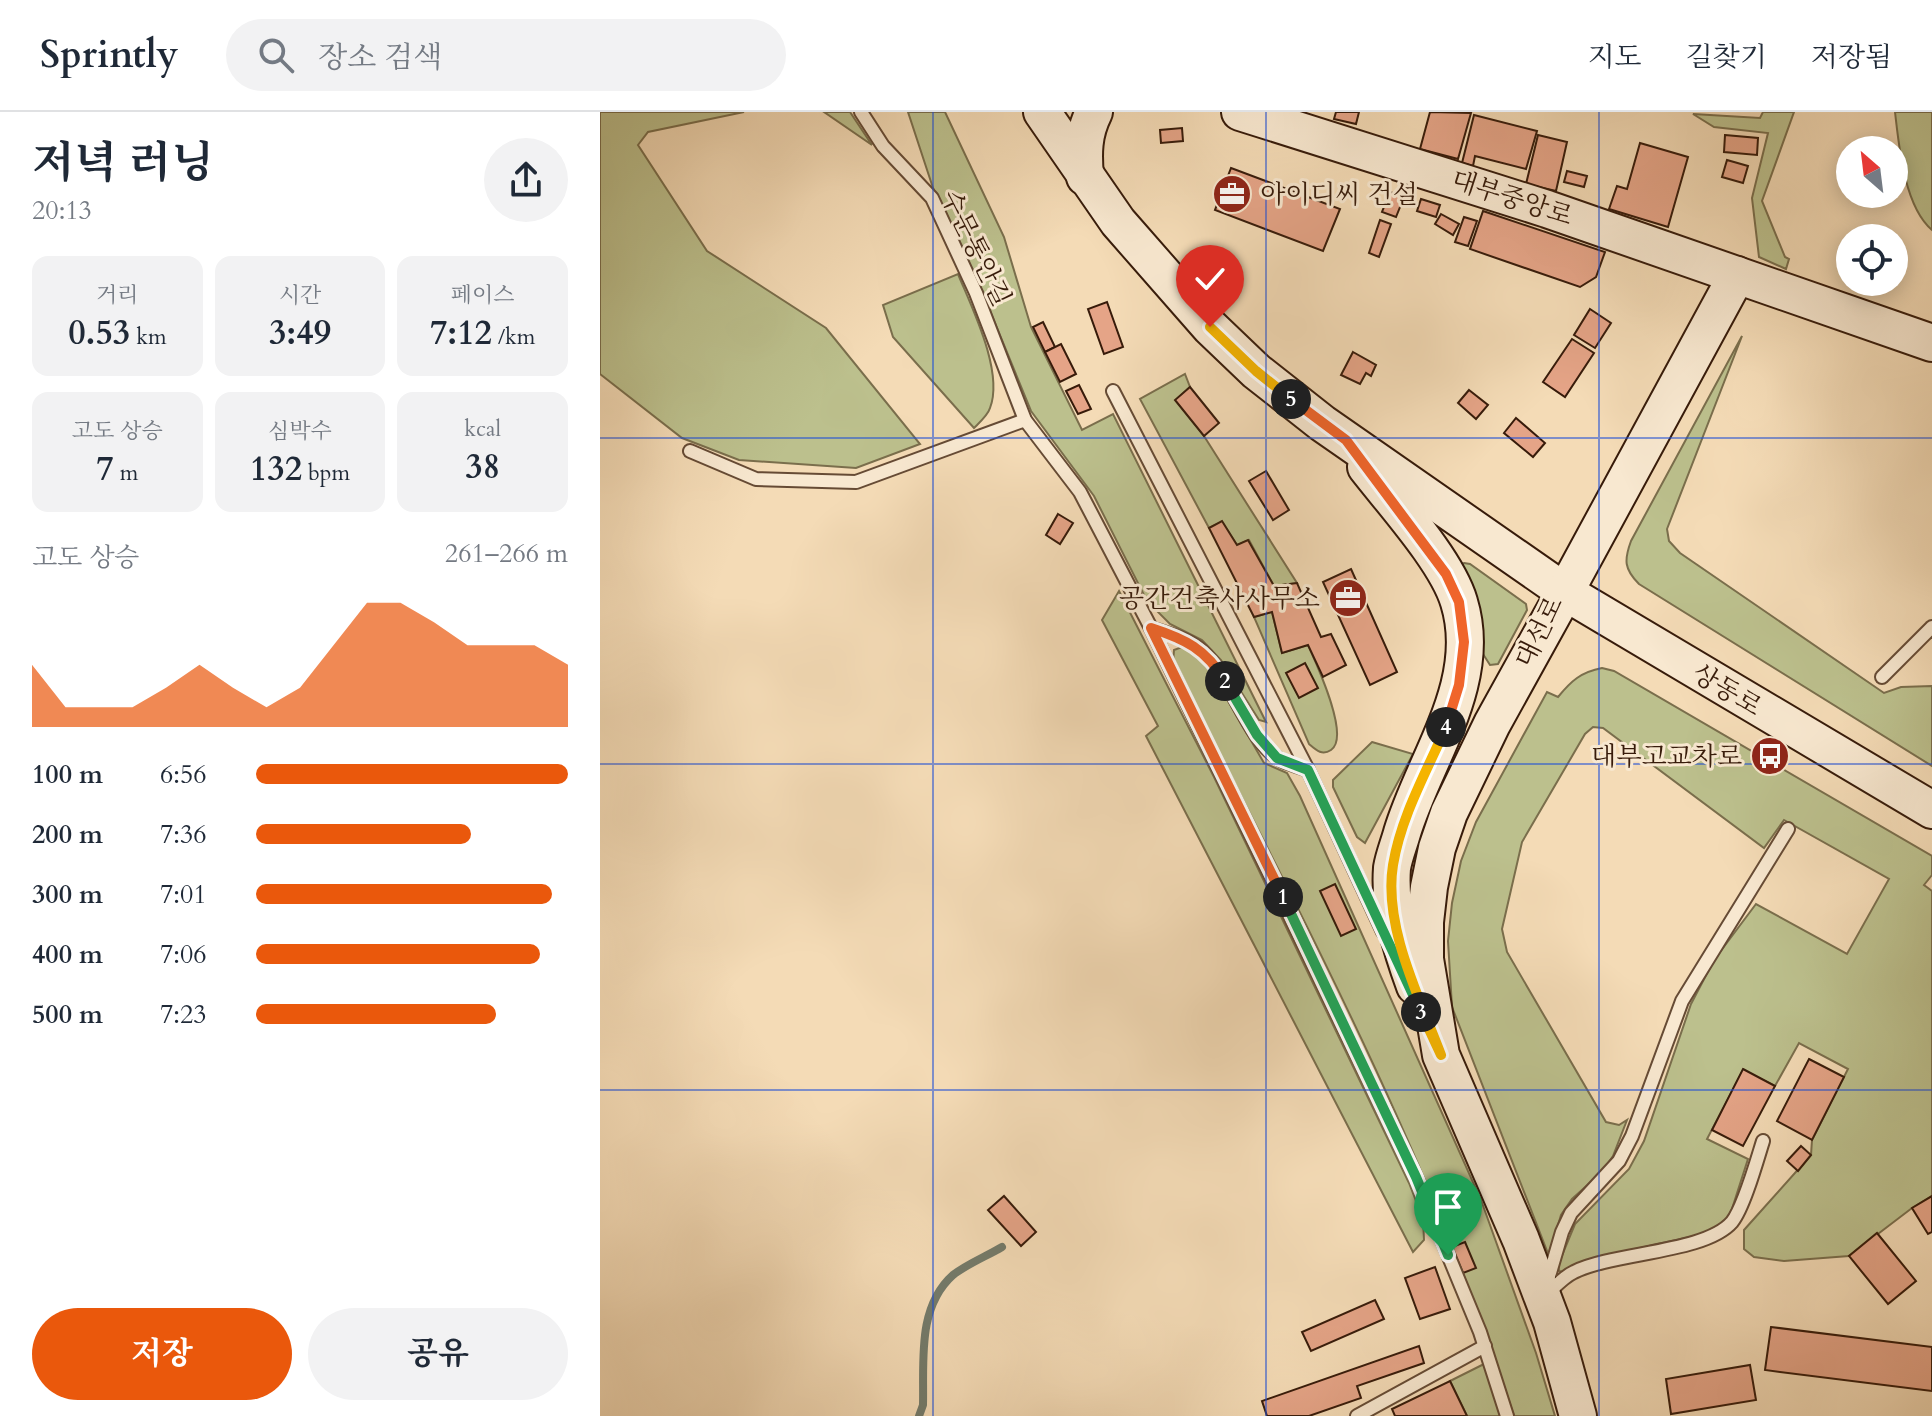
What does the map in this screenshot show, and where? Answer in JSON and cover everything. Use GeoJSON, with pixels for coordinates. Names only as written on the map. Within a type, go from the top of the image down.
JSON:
{"type":"FeatureCollection","features":[{"type":"Feature","properties":{"kind":"street","name":"대선로"},"geometry":{"type":"LineString","coordinates":[[1042,112],[1118,222],[1210,327],[1256,371],[1346,440],[1565,592],[1492,724],[1449,813],[1437,848],[1425,922],[1425,959],[1441,1055],[1479,1139],[1542,1298],[1578,1416]]}},
{"type":"Feature","properties":{"kind":"street"},"geometry":{"type":"LineString","coordinates":[[1085,177],[1083,148],[1087,126],[1094,112]]}},
{"type":"Feature","properties":{"kind":"street","name":"대부중앙로"},"geometry":{"type":"LineString","coordinates":[[1240,112],[1547,209],[1932,343]]}},
{"type":"Feature","properties":{"kind":"street"},"geometry":{"type":"LineString","coordinates":[[1565,592],[1737,275]]}},
{"type":"Feature","properties":{"kind":"street"},"geometry":{"type":"LineString","coordinates":[[1346,440],[1446,574],[1459,602],[1464,642],[1459,685],[1446,728],[1410,807],[1392,866],[1393,910],[1404,956],[1441,1055]]}},
{"type":"Feature","properties":{"kind":"street","name":"상동로"},"geometry":{"type":"LineString","coordinates":[[1565,592],[1932,810]]}},
{"type":"Feature","properties":{"kind":"lane","name":"수문통안길"},"geometry":{"type":"LineString","coordinates":[[861,112],[883,146],[932,198],[976,293],[1025,420],[1080,492],[1151,628],[1416,1177],[1485,1346],[1507,1416]]}},
{"type":"Feature","properties":{"kind":"lane"},"geometry":{"type":"LineString","coordinates":[[1113,391],[1308,770],[1415,1000]]}},
{"type":"Feature","properties":{"kind":"lane"},"geometry":{"type":"LineString","coordinates":[[690,451],[756,479],[856,482],[1025,420]]}},
{"type":"Feature","properties":{"kind":"lane"},"geometry":{"type":"LineString","coordinates":[[1882,677],[1932,627]]}},
{"type":"Feature","properties":{"kind":"lane"},"geometry":{"type":"LineString","coordinates":[[1151,628],[1179,637],[1202,650],[1267,747],[1277,758],[1308,770]]}},
{"type":"Feature","properties":{"kind":"lane"},"geometry":{"type":"LineString","coordinates":[[1542,1298],[1571,1213],[1619,1161],[1632,1136],[1682,1001],[1788,829]]}},
{"type":"Feature","properties":{"kind":"lane"},"geometry":{"type":"LineString","coordinates":[[1422,1014],[1441,1055]]}},
{"type":"Feature","properties":{"kind":"lane"},"geometry":{"type":"LineString","coordinates":[[1542,1298],[1572,1273],[1610,1260],[1700,1240],[1717,1233],[1733,1221],[1763,1141]]}},
{"type":"Feature","properties":{"kind":"lane"},"geometry":{"type":"LineString","coordinates":[[1357,1416],[1485,1346]]}},
{"type":"Feature","properties":{"kind":"green space"},"geometry":{"type":"Polygon","coordinates":[[[600,112],[744,112],[648,132],[638,145],[707,251],[826,328],[920,444],[856,468],[739,460],[682,438],[600,374],[600,112]]]}},
{"type":"Feature","properties":{"kind":"green space"},"geometry":{"type":"Polygon","coordinates":[[[824,112],[850,112],[872,145],[824,112]]]}},
{"type":"Feature","properties":{"kind":"green space"},"geometry":{"type":"Polygon","coordinates":[[[908,112],[945,112],[1004,237],[1031,327],[1082,430],[1113,414],[1266,722],[1259,720],[1221,660],[1202,640],[1170,624],[1147,601],[1094,496],[1031,411],[988,306],[933,188],[908,112]]]}},
{"type":"Feature","properties":{"kind":"green space"},"geometry":{"type":"Polygon","coordinates":[[[1763,112],[1794,112],[1762,201],[1785,257],[1789,259],[1786,269],[1759,257],[1752,198],[1768,133],[1714,127],[1693,114],[1760,118],[1763,112]]]}},
{"type":"Feature","properties":{"kind":"green space"},"geometry":{"type":"Polygon","coordinates":[[[1895,112],[1932,112],[1932,230],[1915,206],[1908,188],[1908,136],[1898,136],[1895,112]]]}},
{"type":"Feature","properties":{"kind":"green space"},"geometry":{"type":"Polygon","coordinates":[[[958,274],[978,322],[993,377],[990,408],[974,428],[893,337],[883,305],[958,274]]]}},
{"type":"Feature","properties":{"kind":"green space"},"geometry":{"type":"Polygon","coordinates":[[[1742,336],[1667,529],[1669,541],[1680,553],[1884,693],[1901,687],[1932,686],[1932,766],[1639,584],[1630,574],[1626,559],[1631,541],[1742,336]]]}},
{"type":"Feature","properties":{"kind":"green space"},"geometry":{"type":"Polygon","coordinates":[[[1185,374],[1190,387],[1176,400],[1204,436],[1297,583],[1274,586],[1249,540],[1237,545],[1222,522],[1209,528],[1140,399],[1185,374]]]}},
{"type":"Feature","properties":{"kind":"green space"},"geometry":{"type":"Polygon","coordinates":[[[1470,564],[1526,604],[1527,610],[1498,664],[1490,665],[1483,654],[1481,614],[1460,565],[1470,564]]]}},
{"type":"Feature","properties":{"kind":"green space"},"geometry":{"type":"Polygon","coordinates":[[[1119,591],[1214,777],[1409,1183],[1423,1219],[1424,1240],[1413,1252],[1146,736],[1158,726],[1102,620],[1119,591]]]}},
{"type":"Feature","properties":{"kind":"green space"},"geometry":{"type":"Polygon","coordinates":[[[1272,612],[1282,653],[1308,645],[1324,683],[1337,731],[1336,742],[1328,752],[1319,752],[1309,744],[1254,617],[1272,612]]]}},
{"type":"Feature","properties":{"kind":"green space"},"geometry":{"type":"Polygon","coordinates":[[[1182,647],[1197,654],[1213,675],[1264,763],[1287,773],[1300,796],[1481,1200],[1536,1353],[1555,1416],[1514,1416],[1480,1318],[1402,1127],[1313,940],[1173,663],[1174,650],[1182,647]]]}},
{"type":"Feature","properties":{"kind":"green space"},"geometry":{"type":"Polygon","coordinates":[[[1602,668],[1614,671],[1932,856],[1932,875],[1924,885],[1932,891],[1932,1196],[1849,1256],[1784,1261],[1754,1257],[1744,1249],[1744,1230],[1811,1155],[1812,1140],[1848,1069],[1799,1043],[1775,1086],[1743,1070],[1707,1139],[1748,1159],[1730,1215],[1722,1224],[1708,1233],[1617,1253],[1564,1272],[1559,1271],[1558,1265],[1575,1224],[1629,1169],[1644,1141],[1691,1004],[1714,960],[1756,904],[1847,954],[1889,879],[1784,820],[1764,848],[1603,728],[1593,727],[1585,734],[1522,842],[1502,929],[1507,952],[1606,1122],[1619,1125],[1627,1120],[1613,1156],[1602,1172],[1572,1199],[1561,1215],[1549,1256],[1452,1007],[1448,941],[1461,861],[1476,822],[1547,692],[1558,697],[1577,678],[1602,668]]]}},
{"type":"Feature","properties":{"kind":"green space"},"geometry":{"type":"Polygon","coordinates":[[[1372,742],[1413,754],[1365,843],[1357,837],[1333,787],[1333,780],[1372,742]]]}},
{"type":"Feature","properties":{"kind":"green space"},"geometry":{"type":"Polygon","coordinates":[[[1484,1364],[1501,1416],[1467,1416],[1450,1381],[1484,1364]]]}},
{"type":"Feature","properties":{"kind":"building"},"geometry":{"type":"Polygon","coordinates":[[[1336,112],[1359,112],[1356,124],[1334,119],[1336,112]]]}},
{"type":"Feature","properties":{"kind":"building"},"geometry":{"type":"Polygon","coordinates":[[[1430,112],[1471,113],[1458,159],[1420,149],[1430,112]]]}},
{"type":"Feature","properties":{"kind":"building"},"geometry":{"type":"Polygon","coordinates":[[[1474,115],[1537,131],[1526,169],[1475,156],[1473,166],[1462,163],[1474,115]]]}},
{"type":"Feature","properties":{"kind":"building"},"geometry":{"type":"Polygon","coordinates":[[[1182,128],[1183,141],[1161,143],[1160,130],[1182,128]]]}},
{"type":"Feature","properties":{"kind":"building"},"geometry":{"type":"Polygon","coordinates":[[[1538,135],[1567,142],[1556,191],[1526,184],[1538,135]]]}},
{"type":"Feature","properties":{"kind":"building"},"geometry":{"type":"Polygon","coordinates":[[[1725,135],[1758,138],[1757,155],[1724,152],[1725,135]]]}},
{"type":"Feature","properties":{"kind":"building"},"geometry":{"type":"Polygon","coordinates":[[[1640,143],[1688,157],[1668,227],[1609,209],[1617,186],[1627,189],[1640,143]]]}},
{"type":"Feature","properties":{"kind":"building"},"geometry":{"type":"Polygon","coordinates":[[[1727,160],[1748,166],[1743,183],[1722,177],[1727,160]]]}},
{"type":"Feature","properties":{"kind":"building"},"geometry":{"type":"Polygon","coordinates":[[[1231,168],[1340,209],[1323,251],[1215,210],[1231,168]]]}},
{"type":"Feature","properties":{"kind":"building"},"geometry":{"type":"Polygon","coordinates":[[[1567,171],[1587,176],[1584,187],[1564,182],[1567,171]]]}},
{"type":"Feature","properties":{"kind":"building"},"geometry":{"type":"Polygon","coordinates":[[[1390,192],[1404,197],[1396,217],[1382,212],[1390,192]]]}},
{"type":"Feature","properties":{"kind":"building"},"geometry":{"type":"Polygon","coordinates":[[[1421,199],[1440,205],[1436,217],[1417,211],[1421,199]]]}},
{"type":"Feature","properties":{"kind":"building"},"geometry":{"type":"Polygon","coordinates":[[[1483,211],[1605,252],[1596,277],[1580,287],[1470,249],[1483,211]]]}},
{"type":"Feature","properties":{"kind":"building"},"geometry":{"type":"Polygon","coordinates":[[[1441,214],[1459,224],[1453,235],[1435,224],[1441,214]]]}},
{"type":"Feature","properties":{"kind":"building"},"geometry":{"type":"Polygon","coordinates":[[[1464,217],[1477,221],[1468,246],[1455,242],[1464,217]]]}},
{"type":"Feature","properties":{"kind":"building"},"geometry":{"type":"Polygon","coordinates":[[[1380,220],[1391,224],[1379,257],[1369,253],[1380,220]]]}},
{"type":"Feature","properties":{"kind":"building"},"geometry":{"type":"Polygon","coordinates":[[[1107,302],[1123,347],[1104,354],[1088,309],[1107,302]]]}},
{"type":"Feature","properties":{"kind":"building"},"geometry":{"type":"Polygon","coordinates":[[[1590,309],[1611,323],[1595,348],[1574,335],[1590,309]]]}},
{"type":"Feature","properties":{"kind":"building"},"geometry":{"type":"Polygon","coordinates":[[[1043,322],[1055,347],[1045,352],[1033,327],[1043,322]]]}},
{"type":"Feature","properties":{"kind":"building"},"geometry":{"type":"Polygon","coordinates":[[[1572,339],[1594,353],[1565,397],[1543,382],[1572,339]]]}},
{"type":"Feature","properties":{"kind":"building"},"geometry":{"type":"Polygon","coordinates":[[[1061,344],[1076,374],[1060,382],[1045,352],[1061,344]]]}},
{"type":"Feature","properties":{"kind":"building"},"geometry":{"type":"Polygon","coordinates":[[[1353,352],[1376,365],[1371,376],[1366,373],[1360,384],[1341,375],[1353,352]]]}},
{"type":"Feature","properties":{"kind":"building"},"geometry":{"type":"Polygon","coordinates":[[[1079,385],[1091,409],[1078,414],[1066,391],[1079,385]]]}},
{"type":"Feature","properties":{"kind":"building"},"geometry":{"type":"Polygon","coordinates":[[[1190,387],[1219,423],[1204,436],[1175,400],[1190,387]]]}},
{"type":"Feature","properties":{"kind":"building"},"geometry":{"type":"Polygon","coordinates":[[[1469,390],[1488,405],[1476,419],[1458,403],[1469,390]]]}},
{"type":"Feature","properties":{"kind":"building"},"geometry":{"type":"Polygon","coordinates":[[[1516,418],[1545,443],[1533,457],[1504,433],[1516,418]]]}},
{"type":"Feature","properties":{"kind":"building"},"geometry":{"type":"Polygon","coordinates":[[[1266,471],[1289,510],[1273,520],[1249,481],[1266,471]]]}},
{"type":"Feature","properties":{"kind":"building"},"geometry":{"type":"Polygon","coordinates":[[[1058,514],[1073,523],[1060,544],[1046,535],[1058,514]]]}},
{"type":"Feature","properties":{"kind":"building"},"geometry":{"type":"Polygon","coordinates":[[[1222,521],[1237,545],[1248,540],[1274,586],[1297,583],[1321,637],[1331,634],[1346,665],[1323,677],[1308,645],[1282,653],[1272,612],[1254,617],[1209,528],[1222,521]]]}},
{"type":"Feature","properties":{"kind":"building"},"geometry":{"type":"Polygon","coordinates":[[[1351,569],[1397,672],[1370,685],[1323,582],[1351,569]]]}},
{"type":"Feature","properties":{"kind":"building"},"geometry":{"type":"Polygon","coordinates":[[[1305,663],[1318,688],[1299,698],[1286,673],[1305,663]]]}},
{"type":"Feature","properties":{"kind":"building"},"geometry":{"type":"Polygon","coordinates":[[[1335,884],[1356,929],[1341,936],[1320,891],[1335,884]]]}},
{"type":"Feature","properties":{"kind":"building"},"geometry":{"type":"Polygon","coordinates":[[[1809,1059],[1844,1077],[1812,1140],[1777,1121],[1809,1059]]]}},
{"type":"Feature","properties":{"kind":"building"},"geometry":{"type":"Polygon","coordinates":[[[1743,1069],[1775,1086],[1743,1146],[1712,1130],[1743,1069]]]}},
{"type":"Feature","properties":{"kind":"building"},"geometry":{"type":"Polygon","coordinates":[[[1801,1146],[1811,1155],[1798,1171],[1787,1161],[1801,1146]]]}},
{"type":"Feature","properties":{"kind":"building"},"geometry":{"type":"Polygon","coordinates":[[[1004,1196],[1036,1232],[1021,1246],[988,1210],[1004,1196]]]}},
{"type":"Feature","properties":{"kind":"building"},"geometry":{"type":"Polygon","coordinates":[[[1932,1196],[1932,1232],[1928,1234],[1912,1208],[1932,1196]]]}},
{"type":"Feature","properties":{"kind":"building"},"geometry":{"type":"Polygon","coordinates":[[[1877,1233],[1916,1281],[1888,1304],[1849,1256],[1877,1233]]]}},
{"type":"Feature","properties":{"kind":"building"},"geometry":{"type":"Polygon","coordinates":[[[1465,1242],[1476,1268],[1463,1273],[1452,1247],[1465,1242]]]}},
{"type":"Feature","properties":{"kind":"building"},"geometry":{"type":"Polygon","coordinates":[[[1435,1267],[1450,1309],[1420,1319],[1405,1278],[1435,1267]]]}},
{"type":"Feature","properties":{"kind":"building"},"geometry":{"type":"Polygon","coordinates":[[[1375,1300],[1384,1319],[1311,1351],[1302,1332],[1375,1300]]]}},
{"type":"Feature","properties":{"kind":"building"},"geometry":{"type":"Polygon","coordinates":[[[1771,1327],[1932,1347],[1932,1391],[1765,1370],[1771,1327]]]}},
{"type":"Feature","properties":{"kind":"building"},"geometry":{"type":"Polygon","coordinates":[[[1419,1346],[1424,1363],[1357,1386],[1361,1398],[1309,1416],[1267,1416],[1262,1401],[1419,1346]]]}},
{"type":"Feature","properties":{"kind":"building"},"geometry":{"type":"Polygon","coordinates":[[[1750,1365],[1756,1400],[1671,1414],[1666,1379],[1750,1365]]]}},
{"type":"Feature","properties":{"kind":"building"},"geometry":{"type":"Polygon","coordinates":[[[1450,1381],[1467,1416],[1395,1416],[1392,1409],[1450,1381]]]}},
{"type":"Feature","properties":{"kind":"waterway"},"geometry":{"type":"LineString","coordinates":[[919,1416],[923,1405],[925,1336],[933,1303],[953,1275],[1002,1247]]}},
{"type":"Feature","properties":{"kind":"place","name":"아이디씨 건설"},"geometry":{"type":"Point","coordinates":[1232,194]}},
{"type":"Feature","properties":{"kind":"place","name":"공간건축사사무소"},"geometry":{"type":"Point","coordinates":[1348,598]}},
{"type":"Feature","properties":{"kind":"place","name":"대부고교차로"},"geometry":{"type":"Point","coordinates":[1770,756]}},
{"type":"Feature","properties":{"kind":"route"},"geometry":{"type":"LineString","coordinates":[[1210,327],[1256,371],[1346,440],[1446,574],[1459,602],[1464,642],[1459,685],[1446,728],[1410,807],[1392,866],[1393,910],[1404,956],[1441,1055],[1308,770],[1277,758],[1257,735],[1202,650],[1179,637],[1151,628],[1416,1177],[1448,1255]]}}]}
